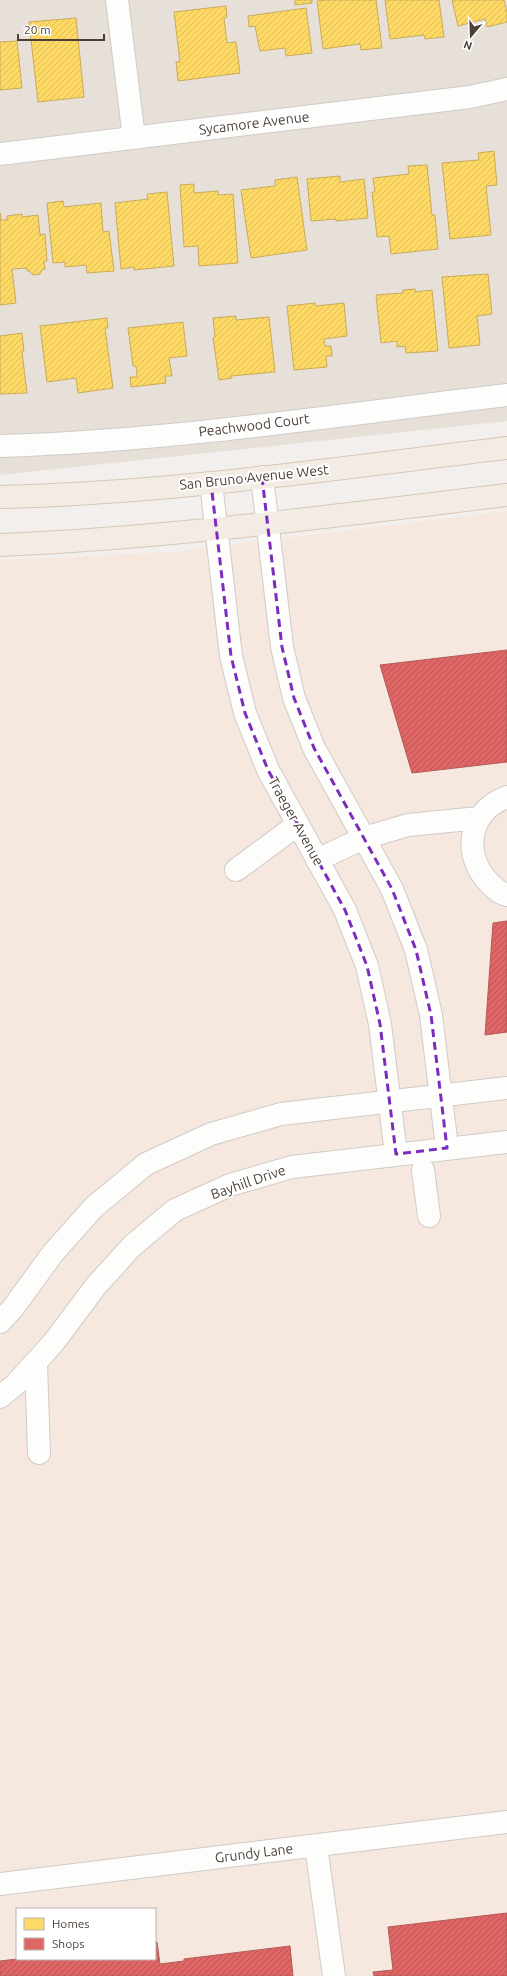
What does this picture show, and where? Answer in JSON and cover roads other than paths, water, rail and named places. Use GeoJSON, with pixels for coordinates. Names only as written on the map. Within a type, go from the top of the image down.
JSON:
{"type":"FeatureCollection","features":[{"type":"Feature","properties":{"kind":"main road","name":"San Bruno Avenue West"},"geometry":{"type":"LineString","coordinates":[[0,498],[107,492],[211,483],[507,448]]}},
{"type":"Feature","properties":{"kind":"main road"},"geometry":{"type":"LineString","coordinates":[[0,545],[119,538],[267,523],[507,495]]}},
{"type":"Feature","properties":{"kind":"street"},"geometry":{"type":"LineString","coordinates":[[117,0],[134,138]]}},
{"type":"Feature","properties":{"kind":"street","name":"Sycamore Avenue"},"geometry":{"type":"LineString","coordinates":[[0,154],[470,97],[507,89]]}},
{"type":"Feature","properties":{"kind":"street","name":"Peachwood Court"},"geometry":{"type":"LineString","coordinates":[[0,446],[63,445],[160,436],[507,395]]}},
{"type":"Feature","properties":{"kind":"street"},"geometry":{"type":"LineString","coordinates":[[262,477],[282,646],[294,698],[314,748],[392,889],[416,950],[431,1015],[447,1148],[423,1170]]}},
{"type":"Feature","properties":{"kind":"street","name":"Traeger Avenue"},"geometry":{"type":"LineString","coordinates":[[211,483],[231,656],[245,713],[268,770],[345,910],[367,966],[380,1024],[396,1154]]}},
{"type":"Feature","properties":{"kind":"street"},"geometry":{"type":"LineString","coordinates":[[507,797],[491,806],[479,818],[472,835],[472,853],[478,869],[490,884],[502,894],[507,896]]}},
{"type":"Feature","properties":{"kind":"street"},"geometry":{"type":"LineString","coordinates":[[317,860],[364,838],[408,825],[479,818]]}},
{"type":"Feature","properties":{"kind":"street"},"geometry":{"type":"LineString","coordinates":[[236,870],[297,825]]}},
{"type":"Feature","properties":{"kind":"street"},"geometry":{"type":"LineString","coordinates":[[0,1322],[13,1308],[53,1253],[94,1208],[146,1164],[211,1134],[281,1114],[507,1088]]}},
{"type":"Feature","properties":{"kind":"street","name":"Bayhill Drive"},"geometry":{"type":"LineString","coordinates":[[0,1397],[16,1384],[54,1342],[95,1287],[132,1246],[175,1210],[230,1185],[292,1166],[507,1142]]}},
{"type":"Feature","properties":{"kind":"street"},"geometry":{"type":"LineString","coordinates":[[396,1154],[423,1170]]}},
{"type":"Feature","properties":{"kind":"street"},"geometry":{"type":"LineString","coordinates":[[423,1170],[429,1216]]}},
{"type":"Feature","properties":{"kind":"street"},"geometry":{"type":"LineString","coordinates":[[36,1362],[39,1453]]}},
{"type":"Feature","properties":{"kind":"street","name":"Grundy Lane"},"geometry":{"type":"LineString","coordinates":[[0,1884],[507,1822]]}},
{"type":"Feature","properties":{"kind":"street"},"geometry":{"type":"LineString","coordinates":[[316,1846],[334,1976]]}}]}
